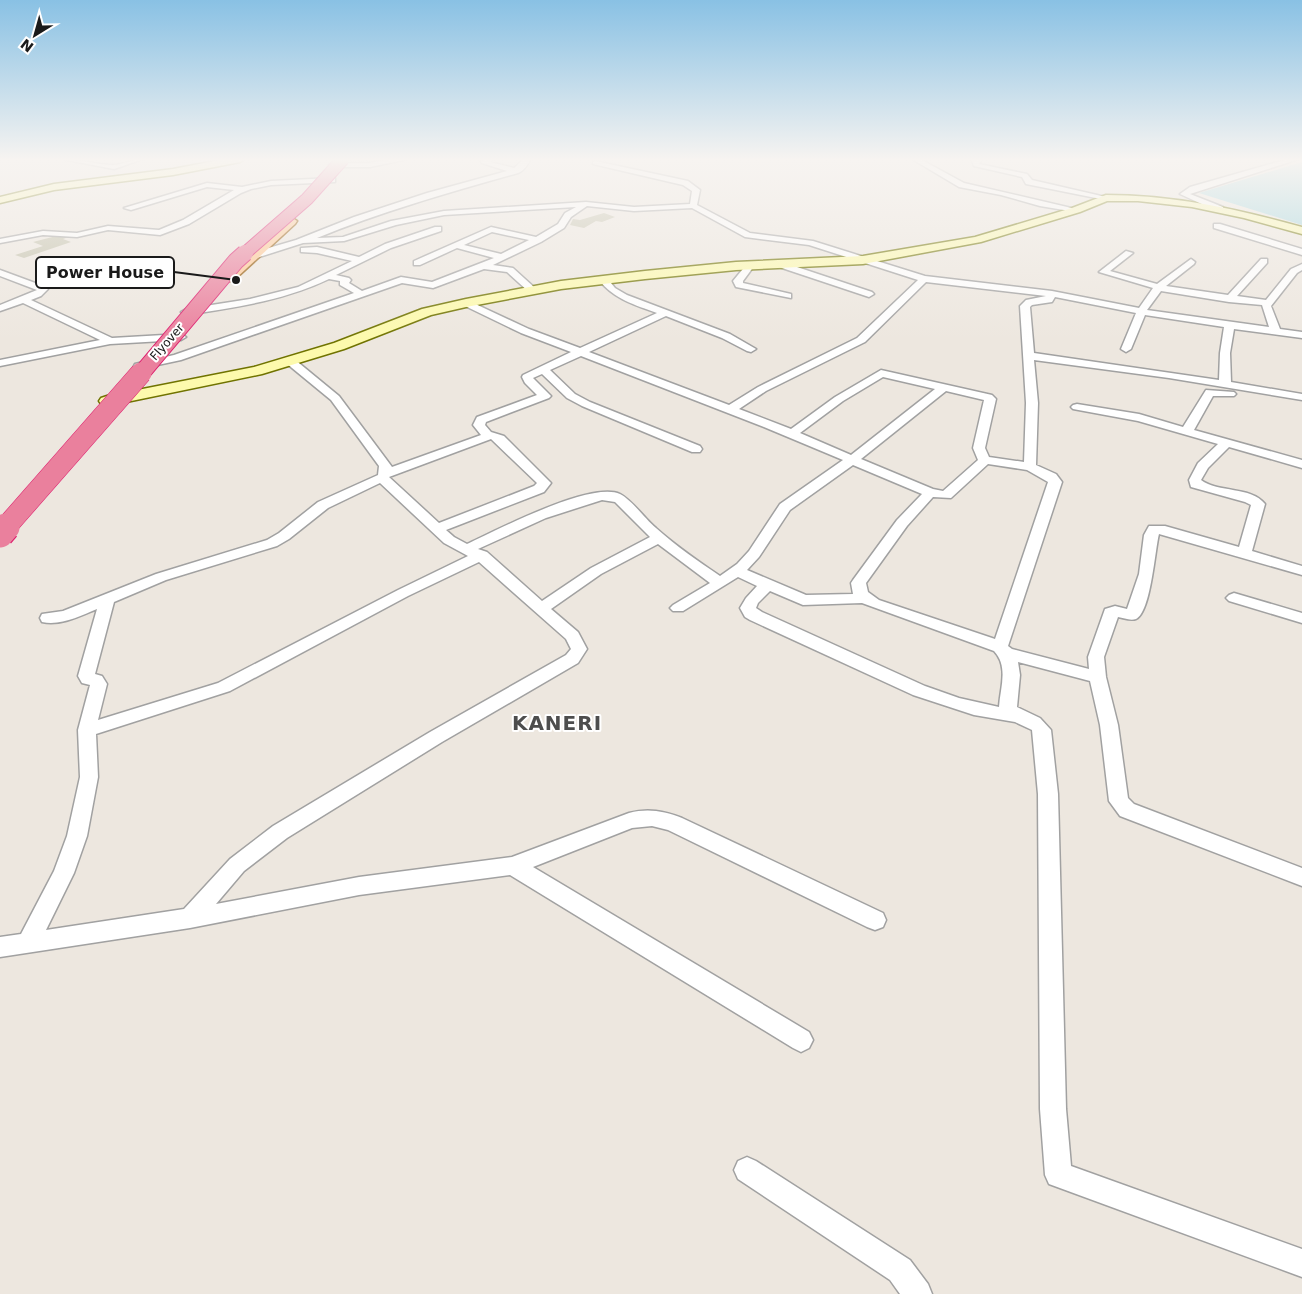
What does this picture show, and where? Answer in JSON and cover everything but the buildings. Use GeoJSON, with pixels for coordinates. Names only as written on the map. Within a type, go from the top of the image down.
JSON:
{"type":"FeatureCollection","features":[{"type":"Feature","properties":{"kind":"highway","name":"Flyover"},"geometry":{"type":"LineString","coordinates":[[0,534],[166,345],[236,261],[284,219]]}},
{"type":"Feature","properties":{"kind":"main road"},"geometry":{"type":"LineString","coordinates":[[0,521],[186,312],[242,257],[291,219]]}},
{"type":"Feature","properties":{"kind":"main road"},"geometry":{"type":"LineString","coordinates":[[0,547],[70,466],[100,427],[131,397],[160,363],[230,276],[242,257]]}},
{"type":"Feature","properties":{"kind":"street"},"geometry":{"type":"LineString","coordinates":[[0,241],[43,233],[82,234],[108,228],[150,233],[164,232],[190,219]]}},
{"type":"Feature","properties":{"kind":"street"},"geometry":{"type":"LineString","coordinates":[[242,257],[300,241],[356,219]]}},
{"type":"Feature","properties":{"kind":"street"},"geometry":{"type":"LineString","coordinates":[[300,241],[344,238],[412,219]]}},
{"type":"Feature","properties":{"kind":"street"},"geometry":{"type":"LineString","coordinates":[[138,366],[160,363],[401,280],[408,280],[425,286],[433,285],[483,266],[538,240],[561,226],[565,219]]}},
{"type":"Feature","properties":{"kind":"street"},"geometry":{"type":"LineString","coordinates":[[718,219],[748,235],[810,243],[924,279],[1052,294],[1141,312],[1302,335]]}},
{"type":"Feature","properties":{"kind":"street"},"geometry":{"type":"LineString","coordinates":[[107,401],[257,371],[339,346],[427,312],[532,290],[604,280],[750,266],[863,260],[977,240],[1045,219]]}},
{"type":"Feature","properties":{"kind":"street"},"geometry":{"type":"LineString","coordinates":[[1259,219],[1302,231]]}},
{"type":"Feature","properties":{"kind":"street"},"geometry":{"type":"LineString","coordinates":[[1217,226],[1302,252]]}},
{"type":"Feature","properties":{"kind":"street"},"geometry":{"type":"LineString","coordinates":[[186,312],[250,302],[301,289],[388,246],[438,229]]}},
{"type":"Feature","properties":{"kind":"street"},"geometry":{"type":"LineString","coordinates":[[417,263],[492,229],[538,240]]}},
{"type":"Feature","properties":{"kind":"street"},"geometry":{"type":"LineString","coordinates":[[455,245],[502,257]]}},
{"type":"Feature","properties":{"kind":"street"},"geometry":{"type":"LineString","coordinates":[[284,246],[317,250],[361,260]]}},
{"type":"Feature","properties":{"kind":"street"},"geometry":{"type":"LineString","coordinates":[[1129,253],[1103,272],[1159,288],[1268,303]]}},
{"type":"Feature","properties":{"kind":"street"},"geometry":{"type":"LineString","coordinates":[[1229,299],[1264,260]]}},
{"type":"Feature","properties":{"kind":"street"},"geometry":{"type":"LineString","coordinates":[[1126,349],[1141,312],[1159,288],[1191,262]]}},
{"type":"Feature","properties":{"kind":"street"},"geometry":{"type":"LineString","coordinates":[[780,264],[869,294]]}},
{"type":"Feature","properties":{"kind":"street"},"geometry":{"type":"LineString","coordinates":[[483,266],[510,270],[532,290]]}},
{"type":"Feature","properties":{"kind":"street"},"geometry":{"type":"LineString","coordinates":[[750,266],[738,281],[739,284],[788,296]]}},
{"type":"Feature","properties":{"kind":"street"},"geometry":{"type":"LineString","coordinates":[[1276,332],[1268,313],[1268,303],[1294,271],[1302,267]]}},
{"type":"Feature","properties":{"kind":"street"},"geometry":{"type":"LineString","coordinates":[[0,273],[43,289],[24,300],[0,308]]}},
{"type":"Feature","properties":{"kind":"street"},"geometry":{"type":"LineString","coordinates":[[330,276],[346,280],[343,283],[361,294]]}},
{"type":"Feature","properties":{"kind":"street"},"geometry":{"type":"LineString","coordinates":[[730,410],[762,389],[861,340],[924,279]]}},
{"type":"Feature","properties":{"kind":"street"},"geometry":{"type":"LineString","coordinates":[[604,280],[612,290],[624,297],[726,336],[751,349]]}},
{"type":"Feature","properties":{"kind":"street"},"geometry":{"type":"LineString","coordinates":[[1030,468],[1032,403],[1025,306],[1029,302],[1049,300],[1052,294]]}},
{"type":"Feature","properties":{"kind":"street"},"geometry":{"type":"LineString","coordinates":[[24,300],[110,341]]}},
{"type":"Feature","properties":{"kind":"street"},"geometry":{"type":"LineString","coordinates":[[466,303],[525,331],[792,434],[930,493],[939,495],[950,492],[985,460]]}},
{"type":"Feature","properties":{"kind":"street"},"geometry":{"type":"LineString","coordinates":[[488,435],[479,425],[481,420],[545,396],[527,378],[665,313]]}},
{"type":"Feature","properties":{"kind":"street"},"geometry":{"type":"LineString","coordinates":[[1187,430],[1210,392],[1230,394],[1227,384],[1225,353],[1229,326]]}},
{"type":"Feature","properties":{"kind":"street"},"geometry":{"type":"LineString","coordinates":[[0,363],[110,341],[181,337]]}},
{"type":"Feature","properties":{"kind":"street"},"geometry":{"type":"LineString","coordinates":[[1029,356],[1227,384],[1302,397]]}},
{"type":"Feature","properties":{"kind":"street"},"geometry":{"type":"LineString","coordinates":[[290,361],[335,398],[385,466],[383,476]]}},
{"type":"Feature","properties":{"kind":"street"},"geometry":{"type":"LineString","coordinates":[[544,370],[571,396],[586,404],[696,449]]}},
{"type":"Feature","properties":{"kind":"street"},"geometry":{"type":"LineString","coordinates":[[792,434],[876,375],[890,375],[943,388],[984,395],[990,399],[979,448],[985,460]]}},
{"type":"Feature","properties":{"kind":"street"},"geometry":{"type":"LineString","coordinates":[[678,608],[720,583],[736,571],[754,554],[785,507],[852,460],[943,388]]}},
{"type":"Feature","properties":{"kind":"street"},"geometry":{"type":"LineString","coordinates":[[1077,407],[1138,418],[1187,430],[1302,464]]}},
{"type":"Feature","properties":{"kind":"street"},"geometry":{"type":"LineString","coordinates":[[48,618],[66,616],[161,577],[272,543],[286,536],[304,518],[318,508],[383,476],[488,435],[500,438],[544,483],[542,486],[436,529]]}},
{"type":"Feature","properties":{"kind":"street"},"geometry":{"type":"LineString","coordinates":[[1227,442],[1202,466],[1195,480],[1196,484],[1258,504],[1244,554]]}},
{"type":"Feature","properties":{"kind":"street"},"geometry":{"type":"LineString","coordinates":[[985,460],[1030,468],[1051,477],[1055,482],[1004,651],[1011,662],[1008,708],[1010,713],[1015,716]]}},
{"type":"Feature","properties":{"kind":"street"},"geometry":{"type":"LineString","coordinates":[[190,918],[237,865],[280,832],[436,737],[572,659],[579,649],[578,644],[474,552],[455,545],[436,529],[383,476]]}},
{"type":"Feature","properties":{"kind":"street"},"geometry":{"type":"LineString","coordinates":[[930,493],[902,523],[862,576],[858,583],[858,591],[864,598],[1004,651],[1098,677]]}},
{"type":"Feature","properties":{"kind":"street"},"geometry":{"type":"LineString","coordinates":[[87,730],[224,687],[403,594],[524,522],[602,495],[615,496],[622,500],[636,517],[659,538],[720,583]]}},
{"type":"Feature","properties":{"kind":"street"},"geometry":{"type":"LineString","coordinates":[[0,528],[21,524]]}},
{"type":"Feature","properties":{"kind":"street"},"geometry":{"type":"LineString","coordinates":[[1302,571],[1165,530],[1154,529],[1151,534],[1146,574],[1134,614],[1114,611],[1111,613],[1096,657],[1098,677],[1109,724],[1119,802],[1122,806],[1143,817],[1302,877]]}},
{"type":"Feature","properties":{"kind":"street"},"geometry":{"type":"LineString","coordinates":[[540,609],[596,570],[659,538]]}},
{"type":"Feature","properties":{"kind":"street"},"geometry":{"type":"LineString","coordinates":[[736,571],[803,600],[864,598]]}},
{"type":"Feature","properties":{"kind":"street"},"geometry":{"type":"LineString","coordinates":[[767,585],[751,601],[748,608],[756,616],[955,705],[1015,716],[1038,724],[1042,730],[1048,794],[1053,1109],[1058,1174],[1302,1263]]}},
{"type":"Feature","properties":{"kind":"street"},"geometry":{"type":"LineString","coordinates":[[1234,598],[1302,618]]}},
{"type":"Feature","properties":{"kind":"street"},"geometry":{"type":"LineString","coordinates":[[28,943],[64,873],[77,836],[89,777],[87,730],[99,684],[96,680],[88,679],[86,676],[107,600]]}},
{"type":"Feature","properties":{"kind":"street"},"geometry":{"type":"LineString","coordinates":[[0,947],[190,918],[359,886],[513,866],[643,817],[654,817],[675,824],[875,920]]}},
{"type":"Feature","properties":{"kind":"street"},"geometry":{"type":"LineString","coordinates":[[513,866],[801,1040]]}},
{"type":"Feature","properties":{"kind":"street"},"geometry":{"type":"LineString","coordinates":[[747,1170],[900,1270],[918,1294]]}},
{"type":"Feature","properties":{"kind":"shaded area"},"geometry":{"type":"Polygon","coordinates":[[[573,219],[609,219],[602,222],[596,221],[584,228],[570,225],[573,219]]]}},
{"type":"Feature","properties":{"kind":"shaded area"},"geometry":{"type":"Polygon","coordinates":[[[60,235],[71,236],[63,239],[71,242],[24,258],[15,255],[43,246],[33,242],[60,235]]]}},
{"type":"Feature","properties":{"kind":"water"},"geometry":{"type":"Polygon","coordinates":[[[1284,219],[1302,219],[1302,225],[1284,219]]]}},
{"type":"Feature","properties":{"kind":"place","name":"Power House"},"geometry":{"type":"Point","coordinates":[236,280]}},
{"type":"Feature","properties":{"kind":"district","name":"KANERI"},"geometry":{"type":"Point","coordinates":[557,723]}}]}
